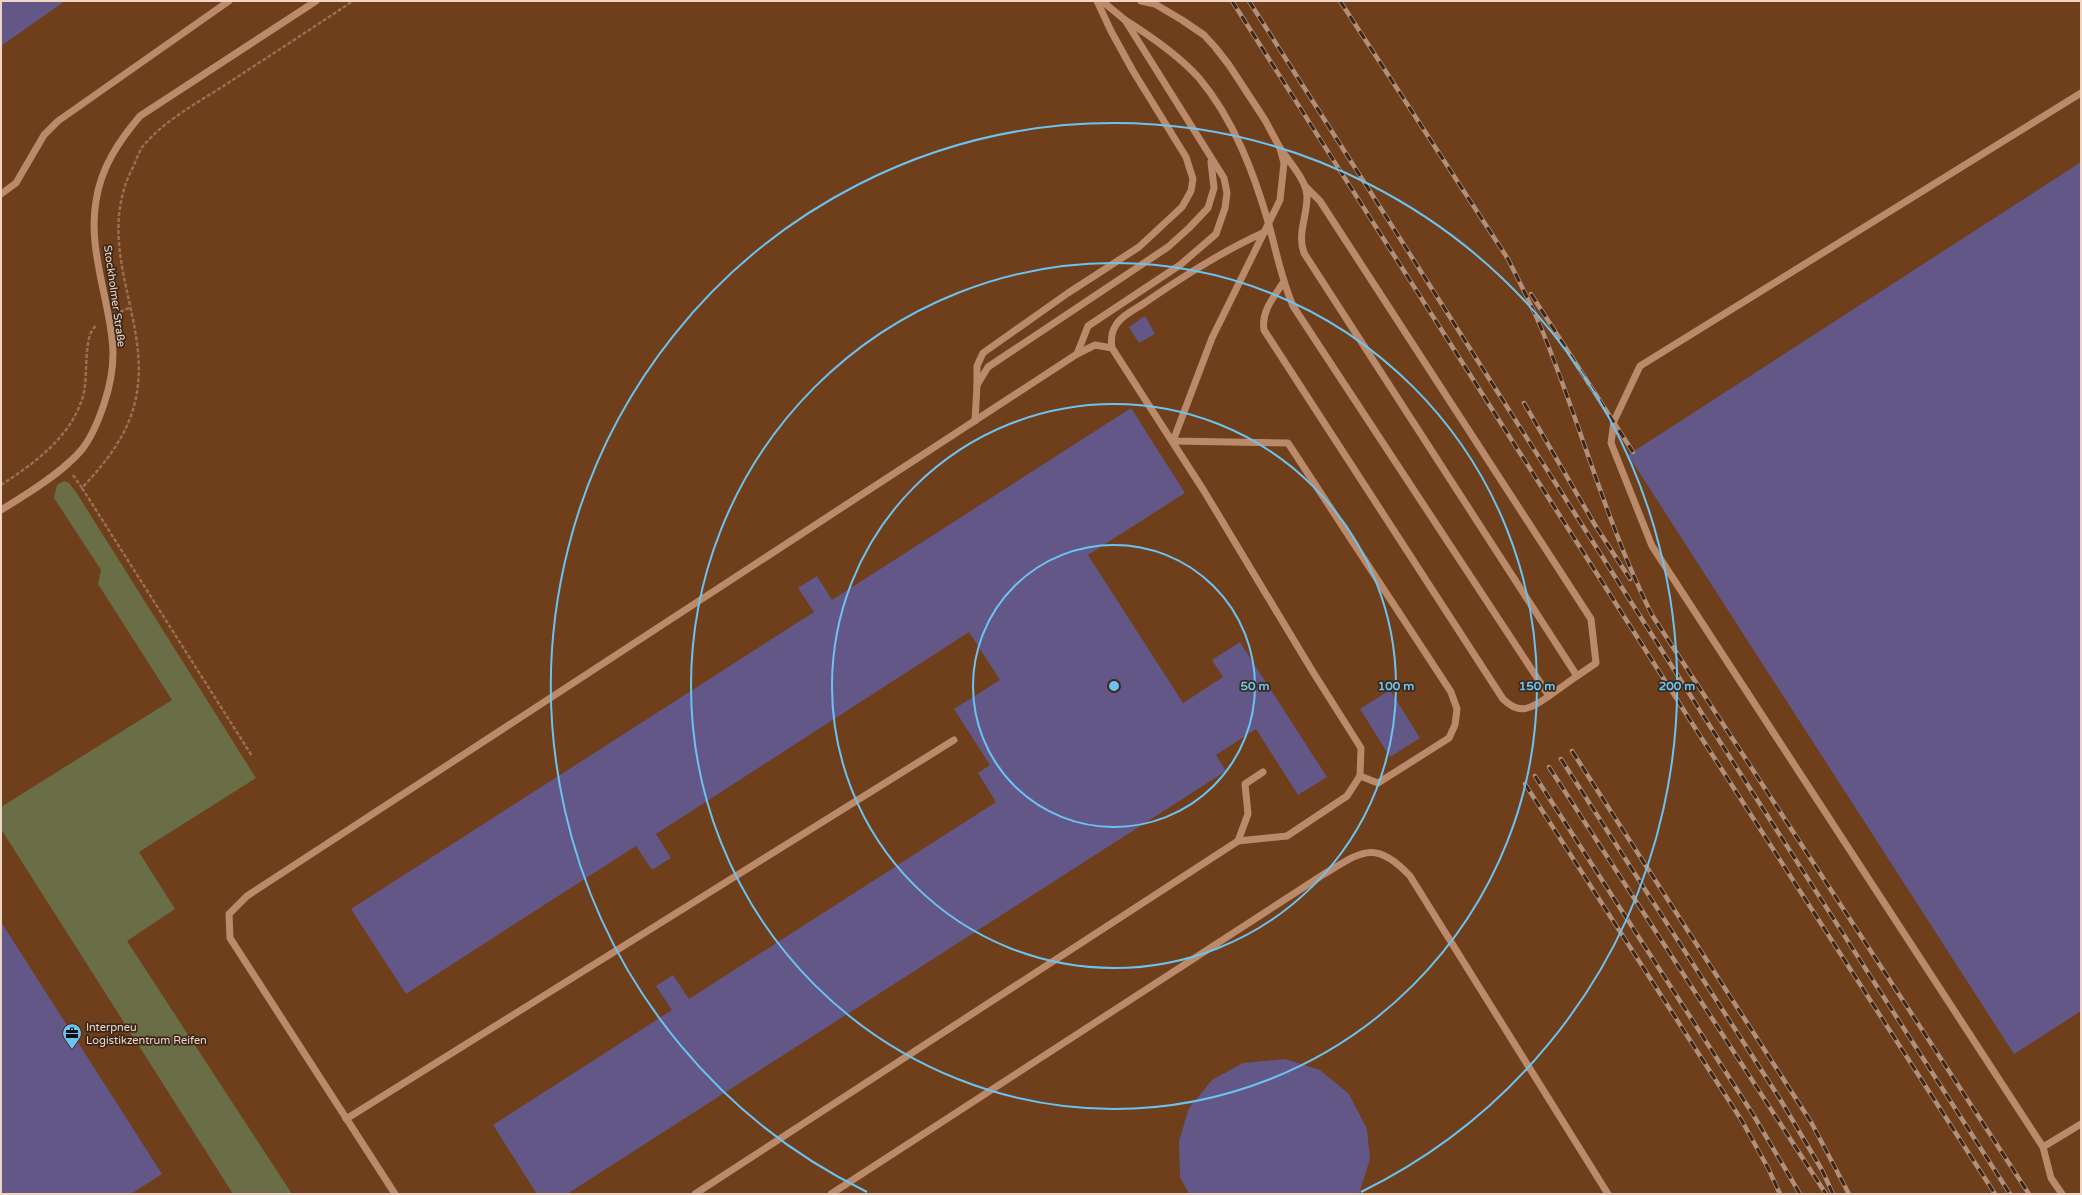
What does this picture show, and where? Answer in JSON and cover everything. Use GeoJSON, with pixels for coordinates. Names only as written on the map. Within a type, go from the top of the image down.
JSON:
{"type":"FeatureCollection","features":[{"type":"Feature","properties":{"kind":"street"},"geometry":{"type":"LineString","coordinates":[[1,194],[16,183],[44,135],[58,121],[229,1]]}},
{"type":"Feature","properties":{"kind":"street","name":"Stockholmer Straße"},"geometry":{"type":"LineString","coordinates":[[1,510],[67,464],[83,448],[100,416],[110,383],[112,340],[98,263],[95,225],[96,202],[100,182],[108,160],[124,135],[140,116],[316,1]]}},
{"type":"Feature","properties":{"kind":"street"},"geometry":{"type":"LineString","coordinates":[[975,421],[977,366],[983,353],[1068,293],[1138,247],[1182,207],[1191,191],[1193,179],[1186,156],[1133,71],[1111,31],[1097,1]]}},
{"type":"Feature","properties":{"kind":"street"},"geometry":{"type":"LineString","coordinates":[[1102,1],[1125,20],[1148,34],[1198,77],[1216,102],[1230,125],[1251,169],[1282,283],[1293,306],[1549,696]]}},
{"type":"Feature","properties":{"kind":"street"},"geometry":{"type":"LineString","coordinates":[[1141,1],[1155,4],[1182,20],[1209,41],[1229,65],[1304,185],[1320,202],[1591,618],[1596,664],[1537,705],[1521,709],[1510,706],[1503,699],[1264,330],[1264,313],[1282,283]]}},
{"type":"Feature","properties":{"kind":"street"},"geometry":{"type":"LineString","coordinates":[[1078,354],[1088,326],[1180,265],[1216,234],[1222,221],[1227,193],[1224,178],[1125,20]]}},
{"type":"Feature","properties":{"kind":"street"},"geometry":{"type":"LineString","coordinates":[[2062,1194],[2051,1178],[2043,1147],[1652,546],[1611,443],[1614,421],[1640,366],[2081,93]]}},
{"type":"Feature","properties":{"kind":"street"},"geometry":{"type":"LineString","coordinates":[[1173,441],[1212,338],[1280,200],[1284,163],[1280,148]]}},
{"type":"Feature","properties":{"kind":"street"},"geometry":{"type":"LineString","coordinates":[[977,385],[988,367],[1168,247],[1189,228],[1208,208],[1214,188],[1213,172],[1208,152]]}},
{"type":"Feature","properties":{"kind":"street"},"geometry":{"type":"LineString","coordinates":[[1304,185],[1307,196],[1300,243],[1304,253],[1577,676]]}},
{"type":"Feature","properties":{"kind":"street"},"geometry":{"type":"LineString","coordinates":[[695,1194],[1238,841],[1287,836],[1347,796],[1360,776],[1361,748],[1173,441],[1112,348],[1111,338],[1115,326],[1125,316],[1170,285],[1267,229]]}},
{"type":"Feature","properties":{"kind":"street"},"geometry":{"type":"LineString","coordinates":[[396,1194],[230,938],[229,914],[253,892],[1078,354],[1095,345],[1112,348]]}},
{"type":"Feature","properties":{"kind":"street"},"geometry":{"type":"LineString","coordinates":[[1173,441],[1288,443],[1451,692],[1457,709],[1455,725],[1449,738],[1378,783],[1360,776]]}},
{"type":"Feature","properties":{"kind":"street"},"geometry":{"type":"LineString","coordinates":[[346,1119],[954,740]]}},
{"type":"Feature","properties":{"kind":"street"},"geometry":{"type":"LineString","coordinates":[[1238,841],[1248,814],[1245,784],[1263,772]]}},
{"type":"Feature","properties":{"kind":"street"},"geometry":{"type":"LineString","coordinates":[[831,1194],[1321,876],[1354,857],[1376,852],[1386,855],[1397,863],[1410,876],[1608,1194]]}},
{"type":"Feature","properties":{"kind":"street"},"geometry":{"type":"LineString","coordinates":[[2043,1147],[2081,1124]]}},
{"type":"Feature","properties":{"kind":"path"},"geometry":{"type":"LineString","coordinates":[[82,488],[106,461],[119,443],[131,416],[135,398],[139,367],[136,334],[129,308],[120,251],[118,213],[125,185],[142,147],[169,122],[353,1]]}},
{"type":"Feature","properties":{"kind":"path"},"geometry":{"type":"LineString","coordinates":[[1,485],[34,464],[67,430],[84,393],[88,363],[87,340],[93,327],[108,317],[129,308]]}},
{"type":"Feature","properties":{"kind":"path"},"geometry":{"type":"LineString","coordinates":[[67,464],[252,756]]}},
{"type":"Feature","properties":{"kind":"shaded area"},"geometry":{"type":"Polygon","coordinates":[[[1,1],[2081,1],[2081,1194],[1,1194],[1,1]]]}},
{"type":"Feature","properties":{"kind":"green space"},"geometry":{"type":"Polygon","coordinates":[[[64,481],[69,483],[76,492],[256,778],[139,852],[175,909],[127,941],[292,1194],[233,1194],[1,829],[1,807],[172,700],[98,584],[101,570],[54,498],[57,485],[64,481]]]}},
{"type":"Feature","properties":{"kind":"building"},"geometry":{"type":"Polygon","coordinates":[[[1,1],[65,1],[1,46],[1,1]]]}},
{"type":"Feature","properties":{"kind":"building"},"geometry":{"type":"Polygon","coordinates":[[[2081,162],[2081,1011],[2014,1054],[1628,455],[2081,162]]]}},
{"type":"Feature","properties":{"kind":"building"},"geometry":{"type":"Polygon","coordinates":[[[1145,316],[1155,334],[1139,343],[1129,327],[1145,316]]]}},
{"type":"Feature","properties":{"kind":"building"},"geometry":{"type":"Polygon","coordinates":[[[1131,408],[1185,493],[1088,555],[1183,703],[1223,677],[1212,660],[1240,642],[1327,777],[1298,795],[1256,729],[1216,755],[1226,771],[567,1194],[537,1194],[493,1125],[672,1010],[656,986],[673,975],[689,999],[996,802],[978,773],[990,765],[954,709],[1000,680],[969,632],[656,834],[671,858],[652,870],[636,846],[406,994],[351,909],[814,612],[798,588],[817,576],[832,600],[1131,408]]]}},
{"type":"Feature","properties":{"kind":"building"},"geometry":{"type":"Polygon","coordinates":[[[1390,690],[1420,738],[1390,757],[1360,709],[1390,690]]]}},
{"type":"Feature","properties":{"kind":"building"},"geometry":{"type":"Polygon","coordinates":[[[1,922],[162,1174],[131,1194],[1,1194],[1,922]]]}},
{"type":"Feature","properties":{"kind":"building"},"geometry":{"type":"Polygon","coordinates":[[[1285,1059],[1320,1070],[1349,1094],[1367,1129],[1370,1159],[1359,1194],[1189,1194],[1180,1177],[1179,1141],[1189,1108],[1212,1080],[1243,1063],[1285,1059]]]}},
{"type":"Feature","properties":{"kind":"railway"},"geometry":{"type":"LineString","coordinates":[[1232,1],[1697,731],[1995,1194]]}},
{"type":"Feature","properties":{"kind":"railway"},"geometry":{"type":"LineString","coordinates":[[1249,1],[1708,723],[2010,1194]]}},
{"type":"Feature","properties":{"kind":"railway"},"geometry":{"type":"LineString","coordinates":[[1340,1],[1508,259],[1542,330],[1607,509],[1652,615],[2029,1194]]}},
{"type":"Feature","properties":{"kind":"railway"},"geometry":{"type":"LineString","coordinates":[[1531,294],[1633,452]]}},
{"type":"Feature","properties":{"kind":"railway"},"geometry":{"type":"LineString","coordinates":[[1524,403],[1595,525],[1630,579]]}},
{"type":"Feature","properties":{"kind":"railway"},"geometry":{"type":"LineString","coordinates":[[1572,751],[1811,1122],[1849,1194]]}},
{"type":"Feature","properties":{"kind":"railway"},"geometry":{"type":"LineString","coordinates":[[1561,759],[1780,1099],[1822,1170],[1833,1194]]}},
{"type":"Feature","properties":{"kind":"railway"},"geometry":{"type":"LineString","coordinates":[[1549,767],[1826,1194]]}},
{"type":"Feature","properties":{"kind":"railway"},"geometry":{"type":"LineString","coordinates":[[1535,776],[1754,1116],[1800,1194]]}},
{"type":"Feature","properties":{"kind":"railway"},"geometry":{"type":"LineString","coordinates":[[1525,784],[1742,1121],[1768,1168],[1780,1194]]}},
{"type":"Feature","properties":{"kind":"place","name":"Interpneu Logistikzentrum Reifen"},"geometry":{"type":"Point","coordinates":[72,1050]}}]}
